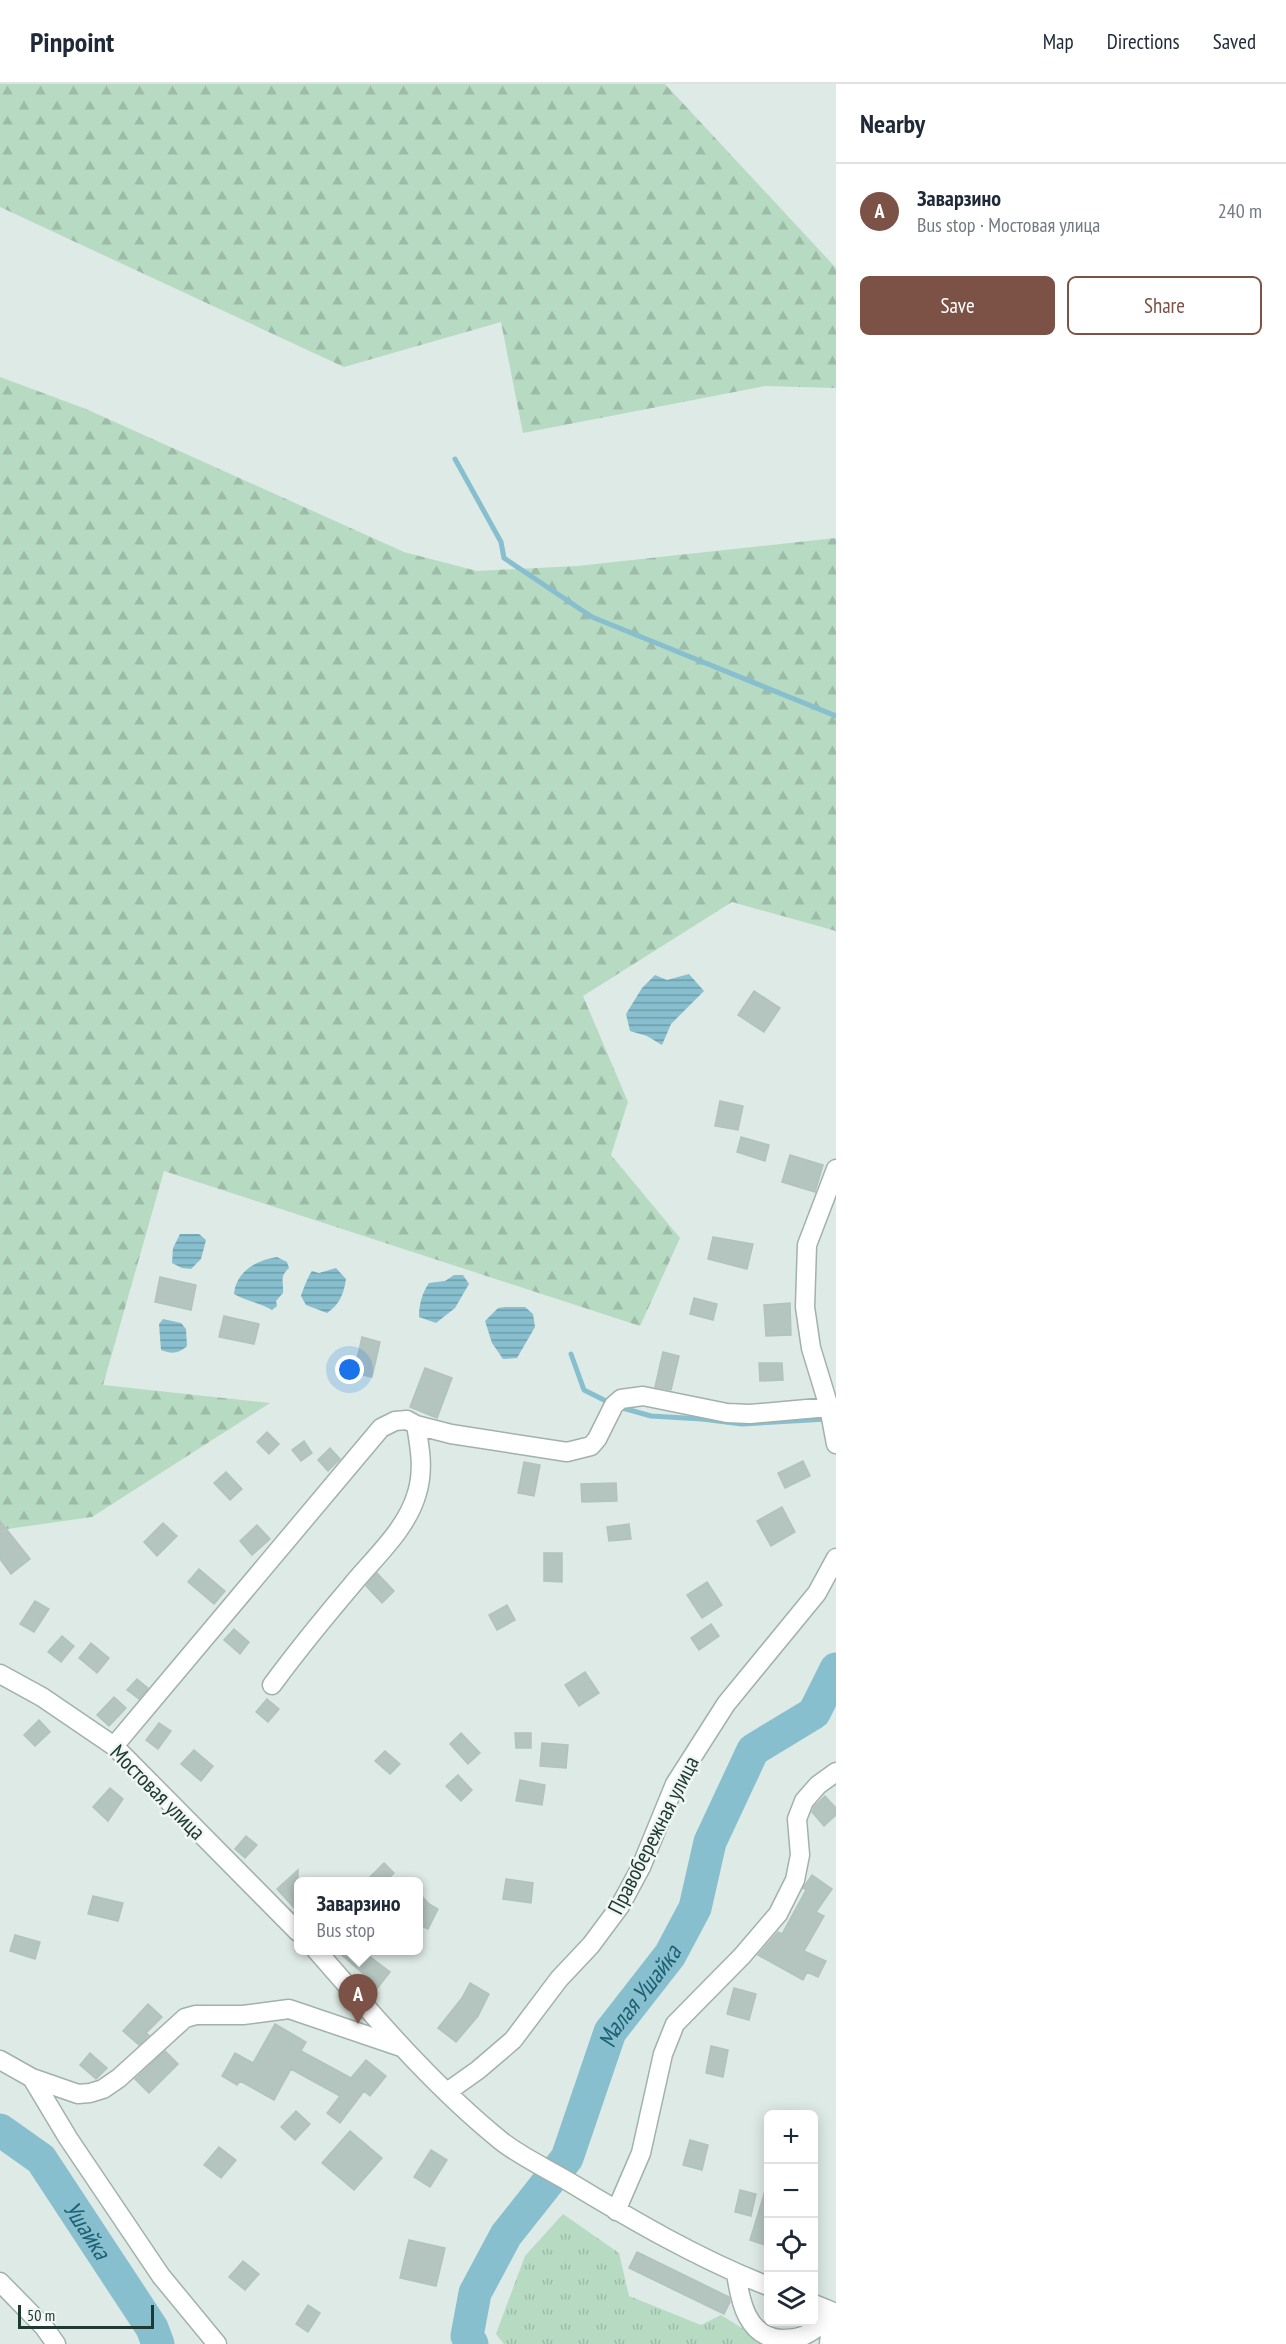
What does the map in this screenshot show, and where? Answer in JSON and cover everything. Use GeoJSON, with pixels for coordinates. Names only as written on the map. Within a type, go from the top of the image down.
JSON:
{"type":"FeatureCollection","features":[{"type":"Feature","properties":{"kind":"street"},"geometry":{"type":"LineString","coordinates":[[836,1169],[807,1245],[805,1306],[811,1348],[829,1407],[836,1444]]}},
{"type":"Feature","properties":{"kind":"street"},"geometry":{"type":"LineString","coordinates":[[114,1746],[381,1428],[407,1420],[416,1425],[451,1434],[567,1452],[591,1446],[597,1439],[614,1405],[621,1399],[630,1397],[643,1396],[727,1413],[750,1414],[829,1407]]}},
{"type":"Feature","properties":{"kind":"street"},"geometry":{"type":"LineString","coordinates":[[272,1685],[303,1644],[402,1526],[417,1495],[421,1476],[416,1425]]}},
{"type":"Feature","properties":{"kind":"street","name":"Правобережная улица"},"geometry":{"type":"LineString","coordinates":[[447,2092],[478,2070],[513,2040],[559,1979],[591,1945],[620,1906],[641,1867],[675,1784],[726,1704],[817,1593],[836,1558]]}},
{"type":"Feature","properties":{"kind":"street","name":"Мостовая улица"},"geometry":{"type":"LineString","coordinates":[[0,1674],[42,1697],[114,1746],[294,1928]]}},
{"type":"Feature","properties":{"kind":"street"},"geometry":{"type":"LineString","coordinates":[[616,2211],[641,2153],[663,2054],[675,2024],[742,1956],[778,1914],[795,1880],[800,1855],[797,1819],[804,1801],[818,1785],[836,1772]]}},
{"type":"Feature","properties":{"kind":"street"},"geometry":{"type":"LineString","coordinates":[[320,1955],[447,2092],[502,2141],[616,2211],[736,2273],[764,2284]]}},
{"type":"Feature","properties":{"kind":"street"},"geometry":{"type":"LineString","coordinates":[[0,2060],[32,2078],[78,2094],[103,2089],[119,2078],[185,2018],[196,2015],[243,2015],[289,2009],[403,2047]]}},
{"type":"Feature","properties":{"kind":"street"},"geometry":{"type":"LineString","coordinates":[[32,2078],[68,2138],[161,2276],[217,2344]]}},
{"type":"Feature","properties":{"kind":"street"},"geometry":{"type":"LineString","coordinates":[[736,2273],[740,2304],[756,2330],[773,2338],[795,2339],[813,2331],[834,2312]]}},
{"type":"Feature","properties":{"kind":"street"},"geometry":{"type":"LineString","coordinates":[[0,2282],[44,2327],[56,2344]]}},
{"type":"Feature","properties":{"kind":"street"},"geometry":{"type":"LineString","coordinates":[[818,2306],[834,2312]]}},
{"type":"Feature","properties":{"kind":"street"},"geometry":{"type":"LineString","coordinates":[[829,2344],[834,2312]]}},
{"type":"Feature","properties":{"kind":"green space"},"geometry":{"type":"Polygon","coordinates":[[[0,84],[665,84],[836,268],[836,388],[765,386],[523,433],[501,322],[344,367],[0,207],[0,84]]]}},
{"type":"Feature","properties":{"kind":"green space"},"geometry":{"type":"Polygon","coordinates":[[[0,377],[86,409],[404,552],[477,571],[577,566],[836,538],[836,931],[732,902],[583,996],[628,1102],[611,1155],[680,1238],[640,1326],[164,1171],[103,1385],[270,1403],[92,1517],[0,1530],[0,377]]]}},
{"type":"Feature","properties":{"kind":"green space"},"geometry":{"type":"Polygon","coordinates":[[[563,2214],[619,2253],[629,2296],[701,2325],[721,2315],[767,2344],[504,2344],[496,2334],[525,2256],[563,2214]]]}},
{"type":"Feature","properties":{"kind":"water"},"geometry":{"type":"Polygon","coordinates":[[[689,974],[704,991],[671,1024],[662,1045],[647,1036],[630,1031],[626,1014],[642,988],[655,975],[667,980],[689,974]]]}},
{"type":"Feature","properties":{"kind":"water"},"geometry":{"type":"Polygon","coordinates":[[[180,1234],[199,1234],[206,1240],[201,1259],[191,1269],[172,1263],[173,1248],[180,1234]]]}},
{"type":"Feature","properties":{"kind":"water"},"geometry":{"type":"Polygon","coordinates":[[[277,1257],[287,1262],[289,1268],[283,1277],[283,1293],[276,1301],[277,1306],[272,1310],[234,1294],[239,1279],[248,1268],[277,1257]]]}},
{"type":"Feature","properties":{"kind":"water"},"geometry":{"type":"Polygon","coordinates":[[[336,1268],[346,1279],[338,1303],[327,1313],[306,1305],[301,1296],[312,1271],[319,1273],[336,1268]]]}},
{"type":"Feature","properties":{"kind":"water"},"geometry":{"type":"Polygon","coordinates":[[[454,1275],[463,1275],[469,1284],[455,1308],[436,1323],[419,1317],[421,1299],[429,1283],[445,1281],[454,1275]]]}},
{"type":"Feature","properties":{"kind":"water"},"geometry":{"type":"Polygon","coordinates":[[[525,1307],[533,1314],[535,1327],[517,1358],[503,1359],[492,1343],[485,1321],[498,1308],[525,1307]]]}},
{"type":"Feature","properties":{"kind":"water"},"geometry":{"type":"Polygon","coordinates":[[[163,1319],[181,1323],[186,1329],[187,1346],[181,1351],[172,1353],[161,1350],[159,1324],[163,1319]]]}},
{"type":"Feature","properties":{"kind":"building"},"geometry":{"type":"Polygon","coordinates":[[[754,991],[780,1008],[764,1032],[738,1015],[754,991]]]}},
{"type":"Feature","properties":{"kind":"building"},"geometry":{"type":"Polygon","coordinates":[[[720,1101],[743,1106],[738,1130],[715,1126],[720,1101]]]}},
{"type":"Feature","properties":{"kind":"building"},"geometry":{"type":"Polygon","coordinates":[[[741,1137],[769,1145],[765,1161],[737,1152],[741,1137]]]}},
{"type":"Feature","properties":{"kind":"building"},"geometry":{"type":"Polygon","coordinates":[[[790,1155],[823,1165],[815,1192],[782,1182],[790,1155]]]}},
{"type":"Feature","properties":{"kind":"building"},"geometry":{"type":"Polygon","coordinates":[[[713,1237],[753,1244],[747,1269],[708,1259],[713,1237]]]}},
{"type":"Feature","properties":{"kind":"building"},"geometry":{"type":"Polygon","coordinates":[[[160,1277],[196,1285],[191,1310],[155,1302],[160,1277]]]}},
{"type":"Feature","properties":{"kind":"building"},"geometry":{"type":"Polygon","coordinates":[[[694,1298],[717,1304],[713,1320],[690,1314],[694,1298]]]}},
{"type":"Feature","properties":{"kind":"building"},"geometry":{"type":"Polygon","coordinates":[[[790,1303],[791,1335],[766,1336],[764,1305],[790,1303]]]}},
{"type":"Feature","properties":{"kind":"building"},"geometry":{"type":"Polygon","coordinates":[[[224,1316],[259,1324],[254,1344],[219,1337],[224,1316]]]}},
{"type":"Feature","properties":{"kind":"building"},"geometry":{"type":"Polygon","coordinates":[[[362,1337],[380,1342],[372,1377],[354,1373],[362,1337]]]}},
{"type":"Feature","properties":{"kind":"building"},"geometry":{"type":"Polygon","coordinates":[[[663,1352],[679,1356],[671,1390],[655,1387],[663,1352]]]}},
{"type":"Feature","properties":{"kind":"building"},"geometry":{"type":"Polygon","coordinates":[[[759,1363],[782,1363],[783,1380],[760,1381],[759,1363]]]}},
{"type":"Feature","properties":{"kind":"building"},"geometry":{"type":"Polygon","coordinates":[[[425,1368],[452,1378],[437,1418],[410,1407],[425,1368]]]}},
{"type":"Feature","properties":{"kind":"building"},"geometry":{"type":"Polygon","coordinates":[[[267,1432],[279,1444],[269,1454],[257,1442],[267,1432]]]}},
{"type":"Feature","properties":{"kind":"building"},"geometry":{"type":"Polygon","coordinates":[[[304,1441],[312,1453],[301,1461],[292,1450],[304,1441]]]}},
{"type":"Feature","properties":{"kind":"building"},"geometry":{"type":"Polygon","coordinates":[[[330,1448],[340,1459],[328,1471],[318,1460],[330,1448]]]}},
{"type":"Feature","properties":{"kind":"building"},"geometry":{"type":"Polygon","coordinates":[[[803,1461],[810,1476],[785,1488],[778,1473],[803,1461]]]}},
{"type":"Feature","properties":{"kind":"building"},"geometry":{"type":"Polygon","coordinates":[[[524,1462],[540,1465],[534,1496],[518,1493],[524,1462]]]}},
{"type":"Feature","properties":{"kind":"building"},"geometry":{"type":"Polygon","coordinates":[[[226,1472],[242,1489],[230,1500],[214,1483],[226,1472]]]}},
{"type":"Feature","properties":{"kind":"building"},"geometry":{"type":"Polygon","coordinates":[[[616,1483],[617,1501],[582,1502],[581,1484],[616,1483]]]}},
{"type":"Feature","properties":{"kind":"building"},"geometry":{"type":"Polygon","coordinates":[[[782,1507],[795,1532],[771,1546],[757,1521],[782,1507]]]}},
{"type":"Feature","properties":{"kind":"building"},"geometry":{"type":"Polygon","coordinates":[[[0,1521],[30,1559],[11,1574],[0,1559],[0,1521]]]}},
{"type":"Feature","properties":{"kind":"building"},"geometry":{"type":"Polygon","coordinates":[[[163,1523],[177,1536],[157,1556],[144,1542],[163,1523]]]}},
{"type":"Feature","properties":{"kind":"building"},"geometry":{"type":"Polygon","coordinates":[[[629,1524],[631,1539],[609,1541],[607,1527],[629,1524]]]}},
{"type":"Feature","properties":{"kind":"building"},"geometry":{"type":"Polygon","coordinates":[[[257,1525],[270,1539],[252,1555],[240,1541],[257,1525]]]}},
{"type":"Feature","properties":{"kind":"building"},"geometry":{"type":"Polygon","coordinates":[[[544,1553],[562,1553],[562,1582],[544,1581],[544,1553]]]}},
{"type":"Feature","properties":{"kind":"building"},"geometry":{"type":"Polygon","coordinates":[[[199,1569],[225,1591],[214,1604],[188,1582],[199,1569]]]}},
{"type":"Feature","properties":{"kind":"building"},"geometry":{"type":"Polygon","coordinates":[[[377,1573],[394,1591],[382,1603],[366,1586],[377,1573]]]}},
{"type":"Feature","properties":{"kind":"building"},"geometry":{"type":"Polygon","coordinates":[[[707,1582],[722,1605],[702,1618],[687,1595],[707,1582]]]}},
{"type":"Feature","properties":{"kind":"building"},"geometry":{"type":"Polygon","coordinates":[[[35,1601],[49,1609],[34,1632],[20,1624],[35,1601]]]}},
{"type":"Feature","properties":{"kind":"building"},"geometry":{"type":"Polygon","coordinates":[[[507,1605],[515,1620],[497,1630],[489,1615],[507,1605]]]}},
{"type":"Feature","properties":{"kind":"building"},"geometry":{"type":"Polygon","coordinates":[[[711,1624],[719,1636],[699,1650],[691,1638],[711,1624]]]}},
{"type":"Feature","properties":{"kind":"building"},"geometry":{"type":"Polygon","coordinates":[[[234,1629],[249,1642],[240,1654],[224,1640],[234,1629]]]}},
{"type":"Feature","properties":{"kind":"building"},"geometry":{"type":"Polygon","coordinates":[[[62,1636],[74,1646],[61,1662],[48,1652],[62,1636]]]}},
{"type":"Feature","properties":{"kind":"building"},"geometry":{"type":"Polygon","coordinates":[[[91,1643],[109,1658],[97,1673],[79,1658],[91,1643]]]}},
{"type":"Feature","properties":{"kind":"building"},"geometry":{"type":"Polygon","coordinates":[[[585,1672],[599,1693],[579,1706],[565,1685],[585,1672]]]}},
{"type":"Feature","properties":{"kind":"building"},"geometry":{"type":"Polygon","coordinates":[[[137,1679],[148,1688],[139,1699],[127,1690],[137,1679]]]}},
{"type":"Feature","properties":{"kind":"building"},"geometry":{"type":"Polygon","coordinates":[[[114,1697],[126,1708],[109,1726],[97,1715],[114,1697]]]}},
{"type":"Feature","properties":{"kind":"building"},"geometry":{"type":"Polygon","coordinates":[[[267,1699],[279,1709],[268,1722],[256,1712],[267,1699]]]}},
{"type":"Feature","properties":{"kind":"building"},"geometry":{"type":"Polygon","coordinates":[[[39,1720],[50,1732],[35,1746],[24,1735],[39,1720]]]}},
{"type":"Feature","properties":{"kind":"building"},"geometry":{"type":"Polygon","coordinates":[[[159,1723],[171,1731],[158,1749],[146,1740],[159,1723]]]}},
{"type":"Feature","properties":{"kind":"building"},"geometry":{"type":"Polygon","coordinates":[[[461,1733],[480,1753],[468,1764],[450,1744],[461,1733]]]}},
{"type":"Feature","properties":{"kind":"building"},"geometry":{"type":"Polygon","coordinates":[[[515,1733],[531,1733],[531,1748],[516,1748],[515,1733]]]}},
{"type":"Feature","properties":{"kind":"building"},"geometry":{"type":"Polygon","coordinates":[[[542,1743],[568,1745],[566,1768],[540,1766],[542,1743]]]}},
{"type":"Feature","properties":{"kind":"building"},"geometry":{"type":"Polygon","coordinates":[[[194,1750],[213,1766],[201,1781],[181,1764],[194,1750]]]}},
{"type":"Feature","properties":{"kind":"building"},"geometry":{"type":"Polygon","coordinates":[[[385,1751],[400,1764],[390,1774],[375,1761],[385,1751]]]}},
{"type":"Feature","properties":{"kind":"building"},"geometry":{"type":"Polygon","coordinates":[[[458,1775],[472,1790],[461,1801],[446,1786],[458,1775]]]}},
{"type":"Feature","properties":{"kind":"building"},"geometry":{"type":"Polygon","coordinates":[[[520,1780],[545,1785],[542,1805],[516,1801],[520,1780]]]}},
{"type":"Feature","properties":{"kind":"building"},"geometry":{"type":"Polygon","coordinates":[[[110,1788],[123,1799],[108,1821],[93,1807],[110,1788]]]}},
{"type":"Feature","properties":{"kind":"building"},"geometry":{"type":"Polygon","coordinates":[[[825,1796],[836,1808],[836,1815],[824,1826],[812,1812],[825,1796]]]}},
{"type":"Feature","properties":{"kind":"building"},"geometry":{"type":"Polygon","coordinates":[[[246,1836],[257,1845],[245,1858],[235,1849],[246,1836]]]}},
{"type":"Feature","properties":{"kind":"building"},"geometry":{"type":"Polygon","coordinates":[[[384,1863],[394,1873],[390,1877],[370,1877],[384,1863]]]}},
{"type":"Feature","properties":{"kind":"building"},"geometry":{"type":"Polygon","coordinates":[[[298,1870],[298,1877],[294,1877],[294,1908],[277,1889],[298,1870]]]}},
{"type":"Feature","properties":{"kind":"building"},"geometry":{"type":"Polygon","coordinates":[[[812,1875],[832,1889],[816,1912],[824,1916],[804,1951],[826,1961],[818,1977],[807,1972],[803,1980],[758,1955],[778,1932],[782,1934],[806,1890],[803,1888],[812,1875]]]}},
{"type":"Feature","properties":{"kind":"building"},"geometry":{"type":"Polygon","coordinates":[[[506,1879],[533,1883],[531,1903],[503,1899],[506,1879]]]}},
{"type":"Feature","properties":{"kind":"building"},"geometry":{"type":"Polygon","coordinates":[[[93,1896],[123,1903],[118,1921],[88,1914],[93,1896]]]}},
{"type":"Feature","properties":{"kind":"building"},"geometry":{"type":"Polygon","coordinates":[[[423,1897],[438,1909],[428,1929],[423,1926],[423,1897]]]}},
{"type":"Feature","properties":{"kind":"building"},"geometry":{"type":"Polygon","coordinates":[[[15,1935],[40,1942],[35,1959],[10,1951],[15,1935]]]}},
{"type":"Feature","properties":{"kind":"building"},"geometry":{"type":"Polygon","coordinates":[[[342,1955],[368,1955],[390,1972],[376,1990],[363,1980],[366,1976],[342,1955]]]}},
{"type":"Feature","properties":{"kind":"building"},"geometry":{"type":"Polygon","coordinates":[[[470,1983],[489,1994],[478,2016],[456,2042],[438,2028],[462,1998],[470,1983]]]}},
{"type":"Feature","properties":{"kind":"building"},"geometry":{"type":"Polygon","coordinates":[[[734,1988],[756,1994],[749,2020],[727,2014],[734,1988]]]}},
{"type":"Feature","properties":{"kind":"building"},"geometry":{"type":"Polygon","coordinates":[[[148,2004],[162,2017],[146,2033],[149,2035],[139,2045],[123,2031],[148,2004]]]}},
{"type":"Feature","properties":{"kind":"building"},"geometry":{"type":"Polygon","coordinates":[[[275,2024],[306,2042],[301,2051],[351,2078],[366,2060],[386,2076],[370,2096],[364,2091],[340,2123],[327,2113],[340,2096],[291,2069],[274,2100],[240,2081],[237,2085],[222,2076],[235,2053],[253,2063],[275,2024]]]}},
{"type":"Feature","properties":{"kind":"building"},"geometry":{"type":"Polygon","coordinates":[[[711,2046],[728,2050],[723,2077],[706,2073],[711,2046]]]}},
{"type":"Feature","properties":{"kind":"building"},"geometry":{"type":"Polygon","coordinates":[[[165,2051],[178,2064],[149,2093],[135,2079],[165,2051]]]}},
{"type":"Feature","properties":{"kind":"building"},"geometry":{"type":"Polygon","coordinates":[[[90,2053],[107,2068],[96,2079],[80,2065],[90,2053]]]}},
{"type":"Feature","properties":{"kind":"building"},"geometry":{"type":"Polygon","coordinates":[[[296,2111],[310,2124],[295,2140],[281,2127],[296,2111]]]}},
{"type":"Feature","properties":{"kind":"building"},"geometry":{"type":"Polygon","coordinates":[[[350,2131],[382,2158],[354,2190],[322,2163],[350,2131]]]}},
{"type":"Feature","properties":{"kind":"building"},"geometry":{"type":"Polygon","coordinates":[[[690,2140],[708,2145],[702,2170],[683,2165],[690,2140]]]}},
{"type":"Feature","properties":{"kind":"building"},"geometry":{"type":"Polygon","coordinates":[[[219,2147],[236,2160],[221,2178],[204,2165],[219,2147]]]}},
{"type":"Feature","properties":{"kind":"building"},"geometry":{"type":"Polygon","coordinates":[[[431,2150],[447,2160],[430,2187],[414,2177],[431,2150]]]}},
{"type":"Feature","properties":{"kind":"building"},"geometry":{"type":"Polygon","coordinates":[[[740,2190],[756,2194],[751,2216],[735,2212],[740,2190]]]}},
{"type":"Feature","properties":{"kind":"building"},"geometry":{"type":"Polygon","coordinates":[[[764,2194],[764,2245],[750,2240],[764,2194]]]}},
{"type":"Feature","properties":{"kind":"building"},"geometry":{"type":"Polygon","coordinates":[[[409,2240],[445,2248],[436,2286],[400,2278],[409,2240]]]}},
{"type":"Feature","properties":{"kind":"building"},"geometry":{"type":"Polygon","coordinates":[[[637,2252],[729,2297],[730,2302],[724,2314],[629,2268],[637,2252]]]}},
{"type":"Feature","properties":{"kind":"building"},"geometry":{"type":"Polygon","coordinates":[[[243,2261],[259,2274],[245,2290],[229,2277],[243,2261]]]}},
{"type":"Feature","properties":{"kind":"building"},"geometry":{"type":"Polygon","coordinates":[[[308,2305],[320,2313],[308,2332],[296,2324],[308,2305]]]}},
{"type":"Feature","properties":{"kind":"waterway"},"geometry":{"type":"LineString","coordinates":[[455,459],[501,542],[504,558],[592,617],[836,716]]}},
{"type":"Feature","properties":{"kind":"waterway"},"geometry":{"type":"LineString","coordinates":[[571,1354],[584,1390],[610,1403]]}},
{"type":"Feature","properties":{"kind":"waterway"},"geometry":{"type":"LineString","coordinates":[[619,1407],[651,1416],[742,1424],[827,1419]]}},
{"type":"Feature","properties":{"kind":"waterway","name":"Малая Ушайка"},"geometry":{"type":"LineString","coordinates":[[472,2344],[467,2336],[475,2293],[506,2235],[567,2158],[610,2032],[670,1955],[695,1908],[710,1842],[753,1750],[814,1713],[836,1669]]}},
{"type":"Feature","properties":{"kind":"waterway","name":"Ушайка"},"geometry":{"type":"LineString","coordinates":[[0,2130],[41,2159],[152,2328],[158,2344]]}},
{"type":"Feature","properties":{"kind":"place","name":"Заварзино"},"geometry":{"type":"Point","coordinates":[358,2024]}}]}
